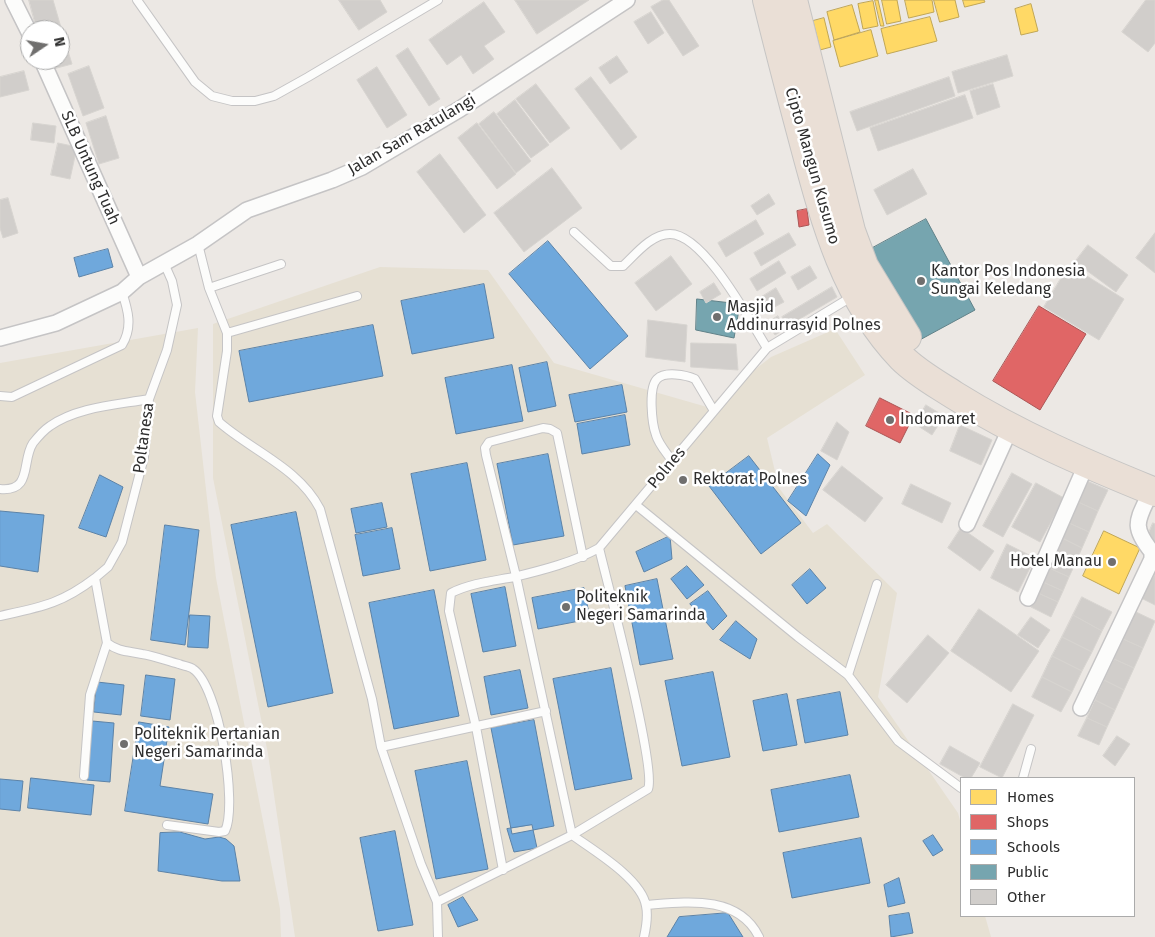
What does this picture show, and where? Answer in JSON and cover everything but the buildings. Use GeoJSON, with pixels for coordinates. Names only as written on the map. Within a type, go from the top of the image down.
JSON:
{"type":"FeatureCollection","features":[{"type":"Feature","properties":{"kind":"highway","name":"Cipto Mangun Kusumo"},"geometry":{"type":"LineString","coordinates":[[787,3],[829,234],[856,294],[887,340],[903,359],[930,380],[1010,428],[1086,465],[1154,486]]}},
{"type":"Feature","properties":{"kind":"highway","name":"Cipto Mangun Kusumo"},"geometry":{"type":"LineString","coordinates":[[787,3],[814,91],[850,231],[864,266],[907,338],[940,368],[1006,407],[1154,486]]}},
{"type":"Feature","properties":{"kind":"street"},"geometry":{"type":"LineString","coordinates":[[13,0],[23,20]]}},
{"type":"Feature","properties":{"kind":"street","name":"Jalan Sam Ratulangi"},"geometry":{"type":"LineString","coordinates":[[0,338],[56,324],[122,292],[139,277],[198,244],[247,210],[332,180],[362,167],[460,109],[627,0]]}},
{"type":"Feature","properties":{"kind":"street","name":"SLB Untung Tuah"},"geometry":{"type":"LineString","coordinates":[[46,70],[139,277]]}},
{"type":"Feature","properties":{"kind":"street"},"geometry":{"type":"LineString","coordinates":[[967,524],[1010,428]]}},
{"type":"Feature","properties":{"kind":"street"},"geometry":{"type":"LineString","coordinates":[[1028,598],[1086,465]]}},
{"type":"Feature","properties":{"kind":"street"},"geometry":{"type":"LineString","coordinates":[[1081,708],[1152,559],[1152,552],[1139,534],[1137,523],[1154,486]]}},
{"type":"Feature","properties":{"kind":"lane"},"geometry":{"type":"LineString","coordinates":[[137,0],[195,82],[212,96],[232,101],[255,101],[274,96],[438,0]]}},
{"type":"Feature","properties":{"kind":"lane"},"geometry":{"type":"LineString","coordinates":[[574,232],[611,266],[623,266],[650,241],[670,234],[692,241],[725,280],[767,348]]}},
{"type":"Feature","properties":{"kind":"lane"},"geometry":{"type":"LineString","coordinates":[[198,244],[209,288],[227,333],[227,351],[217,416],[219,422],[282,466],[311,493],[320,509],[372,700],[382,747],[421,864],[437,902],[438,937]]}},
{"type":"Feature","properties":{"kind":"lane","name":"Poltanesa"},"geometry":{"type":"LineString","coordinates":[[0,616],[41,607],[71,596],[108,567],[122,542],[131,514],[144,457],[148,399],[167,350],[177,305],[172,281],[164,263]]}},
{"type":"Feature","properties":{"kind":"lane"},"geometry":{"type":"LineString","coordinates":[[209,288],[281,264]]}},
{"type":"Feature","properties":{"kind":"lane"},"geometry":{"type":"LineString","coordinates":[[0,396],[12,397],[122,345],[129,327],[128,310],[122,292]]}},
{"type":"Feature","properties":{"kind":"lane","name":"Polnes"},"geometry":{"type":"LineString","coordinates":[[476,727],[449,611],[451,594],[464,586],[516,576],[583,557],[599,548],[767,348],[856,294]]}},
{"type":"Feature","properties":{"kind":"lane"},"geometry":{"type":"LineString","coordinates":[[227,333],[357,296]]}},
{"type":"Feature","properties":{"kind":"lane"},"geometry":{"type":"LineString","coordinates":[[672,462],[657,438],[653,427],[654,384],[657,379],[668,375],[695,379],[714,411]]}},
{"type":"Feature","properties":{"kind":"lane"},"geometry":{"type":"LineString","coordinates":[[0,489],[14,488],[21,482],[33,444],[50,426],[82,411],[148,399]]}},
{"type":"Feature","properties":{"kind":"lane"},"geometry":{"type":"LineString","coordinates":[[583,557],[557,433],[550,428],[543,428],[489,442],[485,448],[486,455],[516,576],[572,835],[614,865],[635,886],[646,905],[644,937]]}},
{"type":"Feature","properties":{"kind":"lane"},"geometry":{"type":"LineString","coordinates":[[636,505],[798,638],[848,675],[898,742],[960,787]]}},
{"type":"Feature","properties":{"kind":"lane"},"geometry":{"type":"LineString","coordinates":[[437,902],[572,835],[648,789],[651,777],[624,648],[599,548]]}},
{"type":"Feature","properties":{"kind":"lane"},"geometry":{"type":"LineString","coordinates":[[84,776],[90,695],[107,643],[95,578]]}},
{"type":"Feature","properties":{"kind":"lane"},"geometry":{"type":"LineString","coordinates":[[848,675],[877,584]]}},
{"type":"Feature","properties":{"kind":"lane"},"geometry":{"type":"LineString","coordinates":[[107,643],[117,650],[143,654],[193,668],[206,682],[218,713],[228,785],[228,825],[225,831],[219,832],[167,825]]}},
{"type":"Feature","properties":{"kind":"lane"},"geometry":{"type":"LineString","coordinates":[[382,747],[546,711]]}},
{"type":"Feature","properties":{"kind":"lane"},"geometry":{"type":"LineString","coordinates":[[476,727],[503,870]]}},
{"type":"Feature","properties":{"kind":"lane"},"geometry":{"type":"LineString","coordinates":[[1023,777],[1031,748]]}},
{"type":"Feature","properties":{"kind":"lane"},"geometry":{"type":"LineString","coordinates":[[646,905],[706,902],[737,912],[759,937]]}},
{"type":"Feature","properties":{"kind":"shaded area","name":"Politeknik Negeri Samarinda"},"geometry":{"type":"Polygon","coordinates":[[[380,267],[488,270],[554,363],[707,407],[771,357],[835,329],[865,375],[767,438],[779,488],[813,533],[827,524],[897,593],[878,697],[958,813],[960,820],[960,917],[985,917],[991,937],[295,937],[268,754],[213,478],[213,324],[380,267]]]}},
{"type":"Feature","properties":{"kind":"shaded area","name":"Politeknik Pertanian Negeri Samarinda"},"geometry":{"type":"Polygon","coordinates":[[[198,328],[195,392],[216,578],[280,909],[281,937],[0,937],[0,363],[198,328]]]}},
{"type":"Feature","properties":{"kind":"place","name":"Kantor Pos Indonesia Sungai Keledang"},"geometry":{"type":"Point","coordinates":[921,281]}},
{"type":"Feature","properties":{"kind":"place","name":"Masjid Addinurrasyid Polnes"},"geometry":{"type":"Point","coordinates":[717,317]}},
{"type":"Feature","properties":{"kind":"place","name":"Indomaret"},"geometry":{"type":"Point","coordinates":[890,420]}},
{"type":"Feature","properties":{"kind":"place","name":"Rektorat Polnes"},"geometry":{"type":"Point","coordinates":[683,480]}},
{"type":"Feature","properties":{"kind":"place","name":"Hotel Manau"},"geometry":{"type":"Point","coordinates":[1112,562]}},
{"type":"Feature","properties":{"kind":"place","name":"Politeknik Negeri Samarinda"},"geometry":{"type":"Point","coordinates":[566,607]}},
{"type":"Feature","properties":{"kind":"place","name":"Politeknik Pertanian Negeri Samarinda"},"geometry":{"type":"Point","coordinates":[124,744]}}]}
